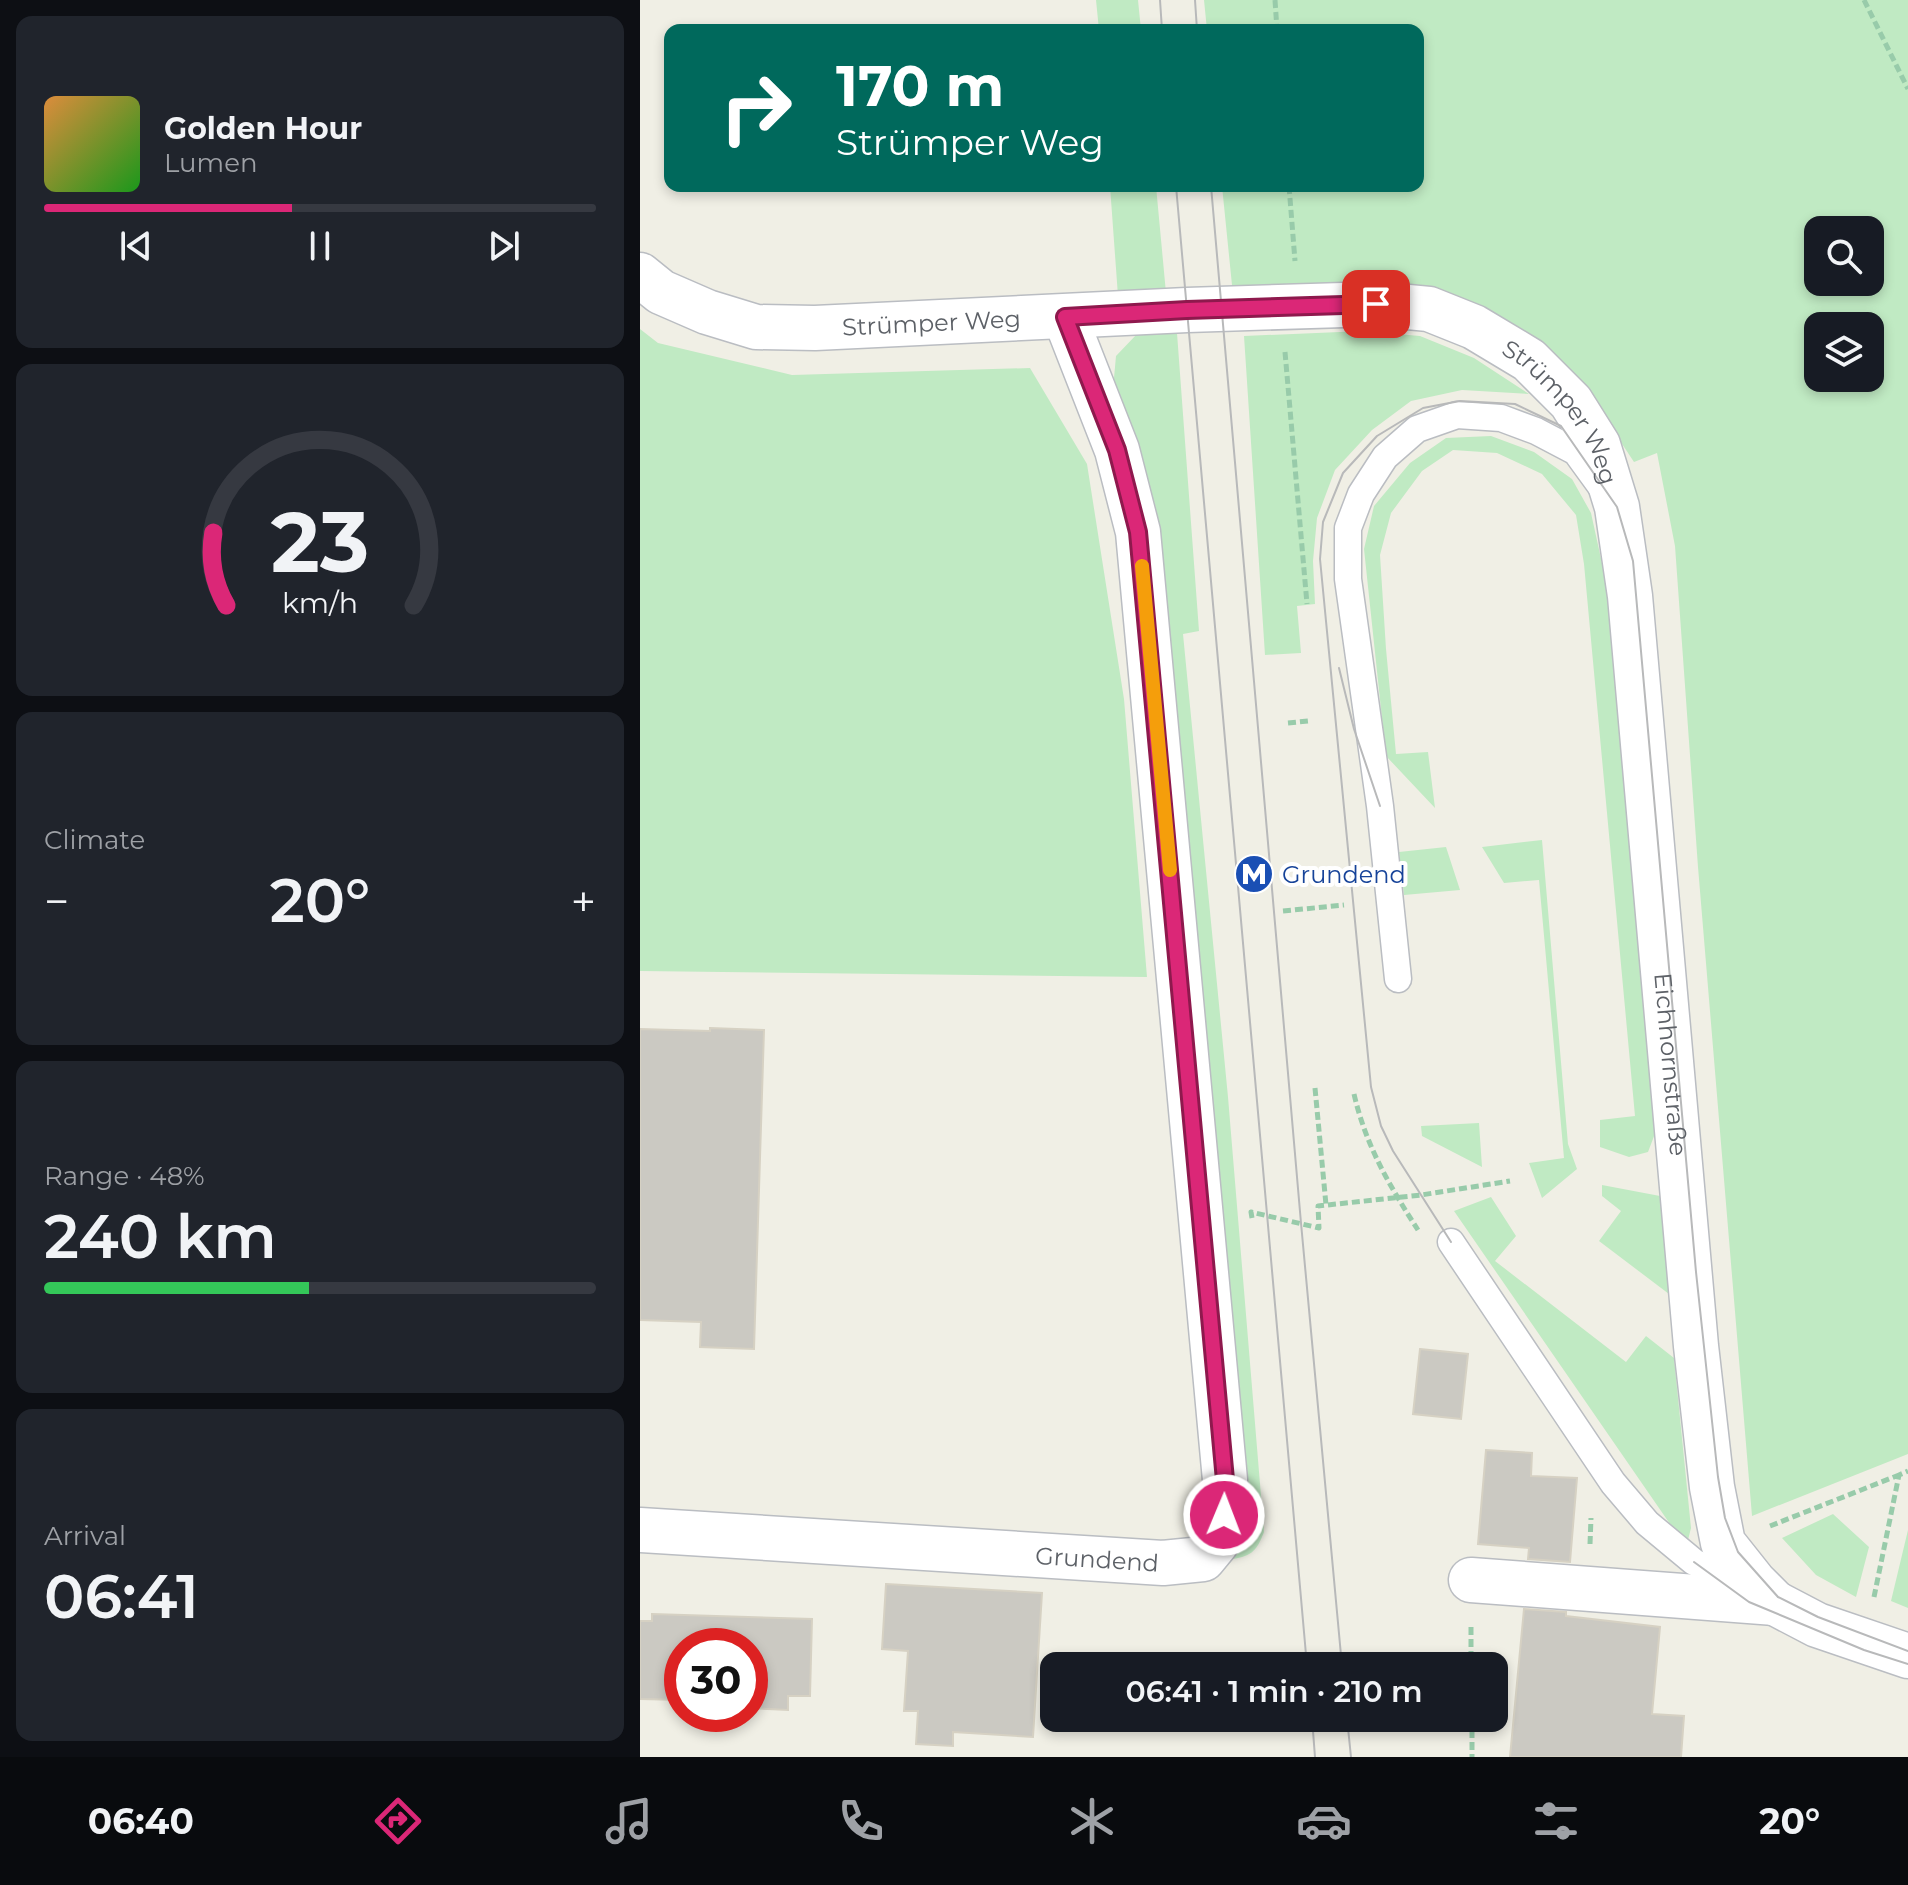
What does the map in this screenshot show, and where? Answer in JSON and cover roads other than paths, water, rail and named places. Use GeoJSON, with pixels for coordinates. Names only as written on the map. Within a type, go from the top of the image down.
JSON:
{"type":"FeatureCollection","features":[{"type":"Feature","properties":{"kind":"street","name":"Strümper Weg"},"geometry":{"type":"LineString","coordinates":[[640,275],[661,292],[707,312],[756,327],[815,328],[1376,304],[1429,309],[1474,327],[1529,360],[1571,402],[1598,445],[1617,507]]}},
{"type":"Feature","properties":{"kind":"street","name":"Grundend"},"geometry":{"type":"LineString","coordinates":[[640,1530],[1163,1563],[1203,1559],[1217,1542],[1224,1515],[1225,1480],[1138,532],[1117,450],[1065,317]]}},
{"type":"Feature","properties":{"kind":"street","name":"Eichhornstraße"},"geometry":{"type":"LineString","coordinates":[[1617,507],[1630,596],[1696,1346],[1712,1487],[1723,1543],[1775,1603],[1817,1625],[1908,1656]]}},
{"type":"Feature","properties":{"kind":"street","name":"Eichhornstraße"},"geometry":{"type":"LineString","coordinates":[[1471,1580],[1775,1603]]}},
{"type":"Feature","properties":{"kind":"lane"},"geometry":{"type":"LineString","coordinates":[[1398,979],[1380,806],[1348,579],[1348,528],[1361,494],[1385,457],[1417,429],[1457,415],[1501,418],[1536,431],[1576,452],[1617,507]]}},
{"type":"Feature","properties":{"kind":"lane"},"geometry":{"type":"LineString","coordinates":[[1451,1242],[1613,1483],[1647,1523],[1694,1562],[1775,1603]]}},
{"type":"Feature","properties":{"kind":"tram line"},"geometry":{"type":"LineString","coordinates":[[1160,0],[1162,24]]}},
{"type":"Feature","properties":{"kind":"tram line"},"geometry":{"type":"LineString","coordinates":[[1195,0],[1197,24]]}},
{"type":"Feature","properties":{"kind":"tram line"},"geometry":{"type":"LineString","coordinates":[[1177,192],[1306,1652]]}},
{"type":"Feature","properties":{"kind":"tram line"},"geometry":{"type":"LineString","coordinates":[[1212,192],[1341,1652]]}},
{"type":"Feature","properties":{"kind":"tram line"},"geometry":{"type":"LineString","coordinates":[[1451,1242],[1393,1151],[1381,1126],[1371,1087],[1320,559],[1323,522],[1343,473],[1377,436],[1423,408],[1460,401],[1515,404],[1561,426],[1617,507],[1633,561],[1696,1272],[1725,1518],[1738,1552],[1778,1597],[1818,1617],[1908,1651]]}},
{"type":"Feature","properties":{"kind":"tram line"},"geometry":{"type":"LineString","coordinates":[[1339,668],[1354,729],[1380,806]]}},
{"type":"Feature","properties":{"kind":"tram line"},"geometry":{"type":"LineString","coordinates":[[1694,1562],[1749,1602],[1864,1650],[1908,1664]]}},
{"type":"Feature","properties":{"kind":"tram line"},"geometry":{"type":"LineString","coordinates":[[1313,1732],[1315,1757]]}},
{"type":"Feature","properties":{"kind":"tram line"},"geometry":{"type":"LineString","coordinates":[[1348,1732],[1351,1757]]}},
{"type":"Feature","properties":{"kind":"place","name":"Grundend"},"geometry":{"type":"Point","coordinates":[1254,874]}}]}
